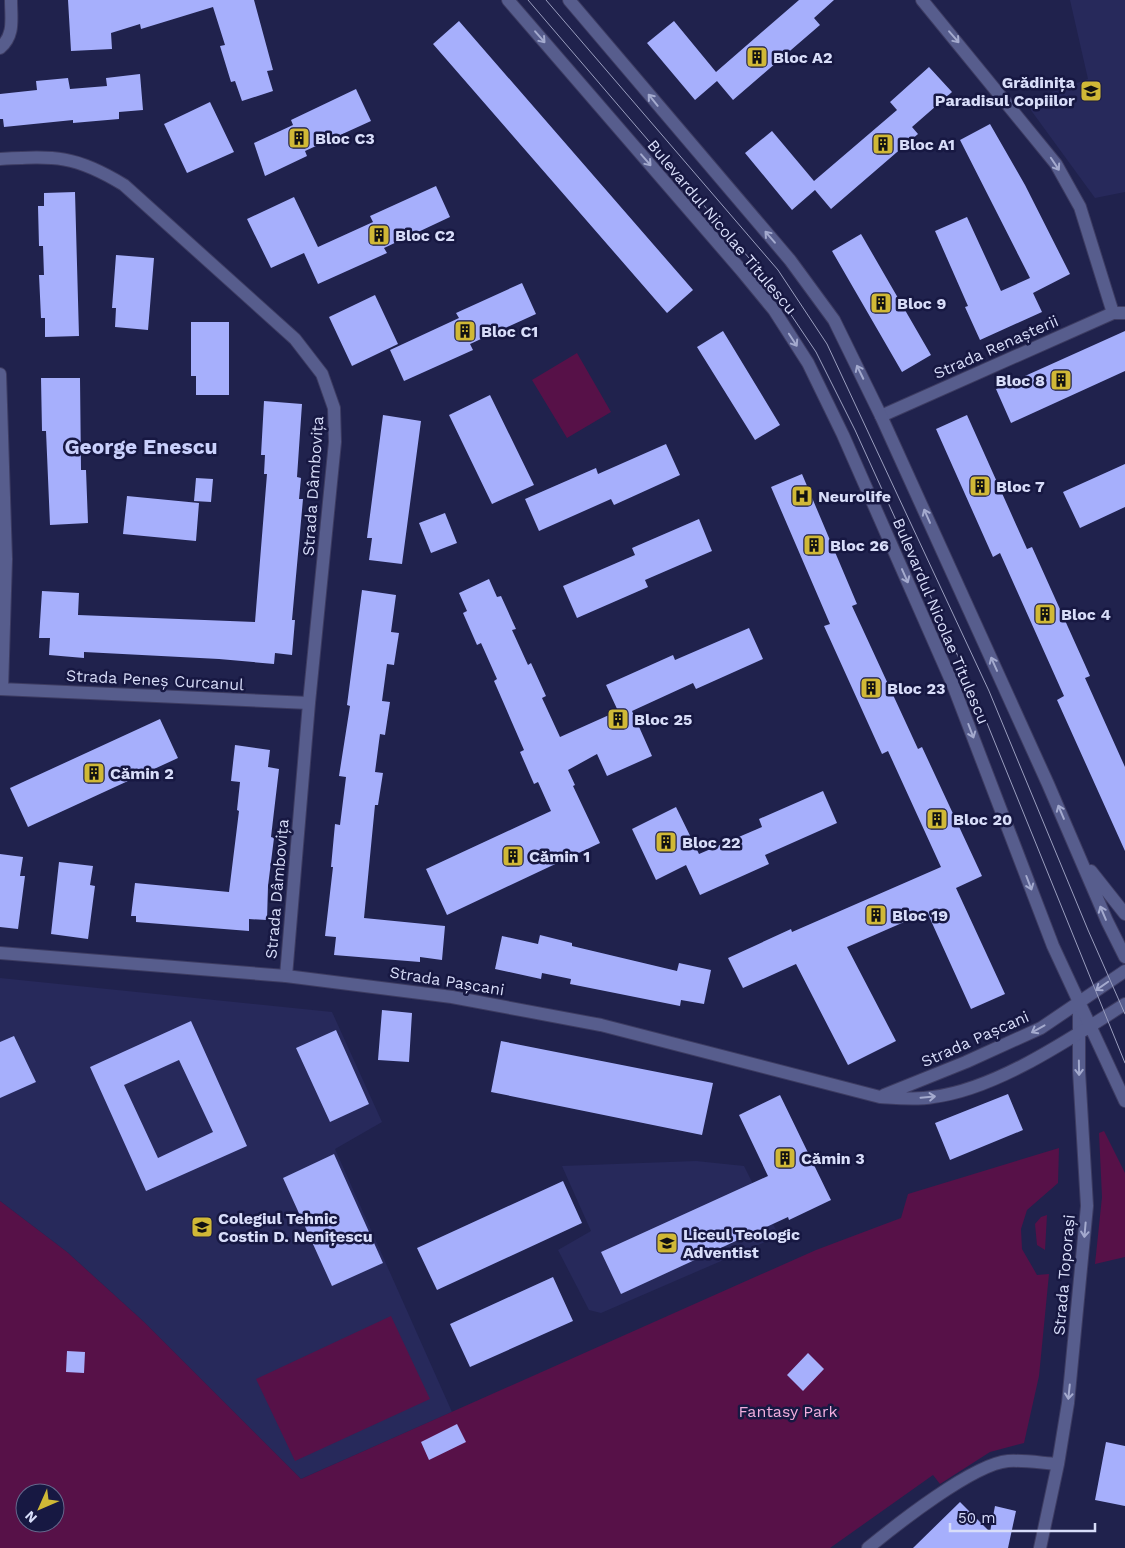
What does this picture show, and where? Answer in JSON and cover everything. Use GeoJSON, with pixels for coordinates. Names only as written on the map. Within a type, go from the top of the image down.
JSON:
{"type":"FeatureCollection","features":[{"type":"Feature","properties":{"kind":"street"},"geometry":{"type":"LineString","coordinates":[[0,48],[8,40],[12,25],[11,0]]}},
{"type":"Feature","properties":{"kind":"street","name":"Bulevardul Nicolae Titulescu"},"geometry":{"type":"LineString","coordinates":[[508,0],[741,270],[774,310],[808,363],[843,436],[947,671],[1053,946],[1079,1002],[1084,1030],[1125,1101]]}},
{"type":"Feature","properties":{"kind":"street","name":"Bulevardul Nicolae Titulescu"},"geometry":{"type":"LineString","coordinates":[[569,0],[790,260],[834,320],[881,416],[1107,921],[1125,957]]}},
{"type":"Feature","properties":{"kind":"street"},"geometry":{"type":"LineString","coordinates":[[922,0],[1056,164],[1080,207],[1119,313]]}},
{"type":"Feature","properties":{"kind":"street","name":"Strada Dâmbovița"},"geometry":{"type":"LineString","coordinates":[[0,159],[47,157],[75,160],[99,169],[124,185],[295,339],[322,374],[334,408],[335,442],[309,703],[286,976]]}},
{"type":"Feature","properties":{"kind":"street","name":"Strada Renașterii"},"geometry":{"type":"LineString","coordinates":[[881,416],[1119,313]]}},
{"type":"Feature","properties":{"kind":"street"},"geometry":{"type":"LineString","coordinates":[[0,374],[6,559],[1,689]]}},
{"type":"Feature","properties":{"kind":"street","name":"Strada Peneș Curcanul"},"geometry":{"type":"LineString","coordinates":[[1,689],[309,703]]}},
{"type":"Feature","properties":{"kind":"street"},"geometry":{"type":"LineString","coordinates":[[1080,857],[1125,914]]}},
{"type":"Feature","properties":{"kind":"street","name":"Strada Pașcani"},"geometry":{"type":"LineString","coordinates":[[0,953],[286,976],[452,997],[601,1024],[880,1096],[933,1097],[957,1092],[1048,1053],[1125,1004]]}},
{"type":"Feature","properties":{"kind":"street","name":"Strada Pașcani"},"geometry":{"type":"LineString","coordinates":[[880,1096],[1012,1043],[1041,1028],[1125,971]]}},
{"type":"Feature","properties":{"kind":"street","name":"Strada Toporași"},"geometry":{"type":"LineString","coordinates":[[1040,1548],[1058,1464],[1068,1403],[1087,1206],[1084,1030]]}},
{"type":"Feature","properties":{"kind":"street"},"geometry":{"type":"LineString","coordinates":[[868,1548],[912,1513],[978,1472],[1007,1461],[1058,1464]]}},
{"type":"Feature","properties":{"kind":"shaded area","name":"Grădinița Paradisul Copiilor"},"geometry":{"type":"Polygon","coordinates":[[[1070,0],[1125,0],[1125,192],[1095,198],[1025,102],[1088,79],[1070,0]]]}},
{"type":"Feature","properties":{"kind":"shaded area","name":"Colegiul Tehnic Costin D. Nenițescu"},"geometry":{"type":"Polygon","coordinates":[[[0,978],[332,1012],[382,1122],[335,1149],[452,1412],[301,1479],[144,1322],[67,1252],[0,1201],[0,978]]]}},
{"type":"Feature","properties":{"kind":"shaded area","name":"Liceul Teologic Adventist"},"geometry":{"type":"Polygon","coordinates":[[[696,1161],[744,1166],[779,1236],[601,1313],[589,1310],[558,1250],[591,1231],[562,1166],[696,1161]]]}},
{"type":"Feature","properties":{"kind":"green space"},"geometry":{"type":"Polygon","coordinates":[[[577,353],[611,412],[567,438],[532,380],[577,353]]]}},
{"type":"Feature","properties":{"kind":"green space"},"geometry":{"type":"Polygon","coordinates":[[[1104,1131],[1125,1173],[1125,1257],[1095,1264],[1102,1197],[1099,1133],[1104,1131]]]}},
{"type":"Feature","properties":{"kind":"green space","name":"Fantasy Park"},"geometry":{"type":"Polygon","coordinates":[[[1059,1148],[1058,1183],[1027,1210],[1021,1229],[1022,1249],[1037,1275],[1049,1274],[1039,1376],[1024,1443],[990,1452],[940,1484],[933,1475],[830,1548],[0,1548],[0,1201],[67,1252],[144,1322],[301,1479],[816,1250],[901,1218],[908,1194],[1059,1148]]]}},
{"type":"Feature","properties":{"kind":"green space"},"geometry":{"type":"Polygon","coordinates":[[[1047,1215],[1045,1250],[1037,1245],[1035,1224],[1041,1217],[1047,1215]]]}},
{"type":"Feature","properties":{"kind":"green space"},"geometry":{"type":"Polygon","coordinates":[[[391,1316],[430,1399],[295,1461],[256,1379],[391,1316]]]}},
{"type":"Feature","properties":{"kind":"building"},"geometry":{"type":"Polygon","coordinates":[[[68,0],[254,0],[273,70],[267,71],[273,91],[242,101],[235,81],[231,82],[220,46],[225,45],[213,7],[141,29],[140,24],[111,33],[112,49],[71,51],[68,0]]]}},
{"type":"Feature","properties":{"kind":"building","name":"Bloc A2"},"geometry":{"type":"Polygon","coordinates":[[[799,0],[834,0],[814,18],[820,25],[733,100],[717,81],[695,100],[647,43],[674,21],[716,72],[799,0]]]}},
{"type":"Feature","properties":{"kind":"building"},"geometry":{"type":"Polygon","coordinates":[[[459,21],[693,290],[667,313],[433,44],[459,21]]]}},
{"type":"Feature","properties":{"kind":"building","name":"Bloc A1"},"geometry":{"type":"Polygon","coordinates":[[[929,67],[952,92],[912,127],[918,134],[831,209],[815,190],[792,210],[745,153],[772,131],[814,181],[897,110],[890,102],[929,67]]]}},
{"type":"Feature","properties":{"kind":"building"},"geometry":{"type":"Polygon","coordinates":[[[140,74],[143,110],[119,112],[119,119],[73,123],[73,120],[4,127],[3,119],[0,119],[0,94],[37,90],[36,81],[68,78],[70,89],[107,86],[106,78],[140,74]]]}},
{"type":"Feature","properties":{"kind":"building","name":"Bloc C3"},"geometry":{"type":"Polygon","coordinates":[[[356,89],[371,121],[305,151],[307,156],[265,176],[254,143],[293,125],[291,120],[356,89]]]}},
{"type":"Feature","properties":{"kind":"building"},"geometry":{"type":"Polygon","coordinates":[[[210,102],[234,152],[187,173],[164,124],[210,102]]]}},
{"type":"Feature","properties":{"kind":"building"},"geometry":{"type":"Polygon","coordinates":[[[990,124],[1025,185],[1070,274],[1033,293],[1042,312],[980,340],[965,307],[968,306],[935,231],[967,217],[1001,291],[1030,278],[960,140],[990,124]]]}},
{"type":"Feature","properties":{"kind":"building","name":"Bloc C2"},"geometry":{"type":"Polygon","coordinates":[[[436,186],[450,217],[384,248],[387,253],[318,284],[304,253],[271,268],[247,219],[294,197],[318,247],[373,222],[370,216],[436,186]]]}},
{"type":"Feature","properties":{"kind":"building"},"geometry":{"type":"Polygon","coordinates":[[[75,192],[79,336],[45,337],[45,318],[41,318],[39,275],[44,275],[43,246],[39,246],[38,206],[44,206],[44,193],[75,192]]]}},
{"type":"Feature","properties":{"kind":"building","name":"Bloc 9"},"geometry":{"type":"Polygon","coordinates":[[[861,234],[931,355],[902,372],[832,251],[861,234]]]}},
{"type":"Feature","properties":{"kind":"building"},"geometry":{"type":"Polygon","coordinates":[[[116,255],[154,258],[148,330],[115,327],[116,308],[112,308],[116,255]]]}},
{"type":"Feature","properties":{"kind":"building","name":"Bloc C1"},"geometry":{"type":"Polygon","coordinates":[[[522,283],[536,314],[470,344],[473,350],[404,381],[390,350],[459,318],[456,313],[522,283]]]}},
{"type":"Feature","properties":{"kind":"building"},"geometry":{"type":"Polygon","coordinates":[[[375,295],[398,344],[352,366],[329,317],[375,295]]]}},
{"type":"Feature","properties":{"kind":"building"},"geometry":{"type":"Polygon","coordinates":[[[191,322],[229,322],[229,395],[196,395],[196,376],[191,376],[191,322]]]}},
{"type":"Feature","properties":{"kind":"building"},"geometry":{"type":"Polygon","coordinates":[[[723,331],[780,425],[755,440],[697,347],[723,331]]]}},
{"type":"Feature","properties":{"kind":"building","name":"Bloc 8"},"geometry":{"type":"Polygon","coordinates":[[[1125,331],[1125,371],[1011,423],[996,389],[1125,331]]]}},
{"type":"Feature","properties":{"kind":"building"},"geometry":{"type":"Polygon","coordinates":[[[41,378],[80,378],[81,470],[86,470],[88,523],[50,525],[46,431],[42,431],[41,378]]]}},
{"type":"Feature","properties":{"kind":"building"},"geometry":{"type":"Polygon","coordinates":[[[490,395],[534,485],[492,504],[449,415],[490,395]]]}},
{"type":"Feature","properties":{"kind":"building"},"geometry":{"type":"Polygon","coordinates":[[[264,401],[302,404],[297,477],[301,478],[299,499],[303,499],[292,620],[295,620],[292,655],[275,653],[274,664],[219,659],[84,652],[84,658],[49,655],[50,638],[39,638],[42,591],[79,593],[78,615],[255,622],[267,474],[264,474],[265,455],[261,455],[264,401]]]}},
{"type":"Feature","properties":{"kind":"building"},"geometry":{"type":"Polygon","coordinates":[[[383,415],[421,421],[402,564],[369,560],[372,538],[367,538],[383,415]]]}},
{"type":"Feature","properties":{"kind":"building"},"geometry":{"type":"Polygon","coordinates":[[[967,415],[1027,549],[1032,547],[1090,676],[1085,678],[1125,767],[1125,851],[1057,700],[1064,696],[1000,553],[993,557],[936,429],[967,415]]]}},
{"type":"Feature","properties":{"kind":"building"},"geometry":{"type":"Polygon","coordinates":[[[666,444],[680,475],[614,505],[611,499],[539,531],[525,499],[596,468],[598,474],[666,444]]]}},
{"type":"Feature","properties":{"kind":"building"},"geometry":{"type":"Polygon","coordinates":[[[1125,464],[1125,507],[1080,528],[1063,492],[1125,464]]]}},
{"type":"Feature","properties":{"kind":"building"},"geometry":{"type":"Polygon","coordinates":[[[802,474],[857,604],[852,606],[918,749],[922,747],[982,876],[956,888],[1005,994],[971,1009],[927,912],[847,947],[896,1041],[848,1065],[796,964],[743,988],[728,958],[791,929],[792,932],[941,867],[888,751],[882,754],[824,626],[830,624],[771,487],[802,474]]]}},
{"type":"Feature","properties":{"kind":"building"},"geometry":{"type":"Polygon","coordinates":[[[196,478],[213,479],[211,502],[194,501],[196,478]]]}},
{"type":"Feature","properties":{"kind":"building"},"geometry":{"type":"Polygon","coordinates":[[[127,496],[199,503],[196,541],[123,534],[127,496]]]}},
{"type":"Feature","properties":{"kind":"building"},"geometry":{"type":"Polygon","coordinates":[[[445,513],[457,543],[431,553],[419,523],[445,513]]]}},
{"type":"Feature","properties":{"kind":"building"},"geometry":{"type":"Polygon","coordinates":[[[699,519],[712,551],[645,580],[648,587],[577,618],[563,586],[635,555],[632,548],[699,519]]]}},
{"type":"Feature","properties":{"kind":"building"},"geometry":{"type":"Polygon","coordinates":[[[489,579],[497,597],[501,596],[516,629],[512,630],[528,665],[531,663],[546,696],[542,698],[560,737],[618,711],[606,685],[673,655],[675,660],[749,628],[763,659],[696,689],[693,683],[632,711],[652,756],[607,776],[597,754],[568,770],[575,785],[573,786],[600,843],[447,915],[426,869],[551,811],[538,782],[534,784],[520,752],[524,750],[494,681],[497,679],[481,643],[477,645],[463,613],[467,611],[459,593],[489,579]]]}},
{"type":"Feature","properties":{"kind":"building"},"geometry":{"type":"Polygon","coordinates":[[[362,590],[396,595],[391,632],[399,633],[394,665],[387,664],[382,701],[390,702],[385,735],[380,734],[375,772],[383,773],[378,805],[375,805],[364,918],[445,926],[442,960],[420,957],[420,962],[334,955],[336,937],[325,936],[333,867],[331,867],[335,824],[340,825],[346,777],[339,776],[350,706],[347,705],[362,590]]]}},
{"type":"Feature","properties":{"kind":"building","name":"Cămin 2"},"geometry":{"type":"Polygon","coordinates":[[[160,719],[178,758],[28,827],[10,788],[160,719]]]}},
{"type":"Feature","properties":{"kind":"building"},"geometry":{"type":"Polygon","coordinates":[[[235,745],[270,750],[268,767],[279,769],[271,837],[274,838],[268,886],[267,920],[249,919],[249,931],[136,922],[136,916],[131,916],[135,883],[229,892],[239,811],[237,810],[240,782],[231,781],[235,745]]]}},
{"type":"Feature","properties":{"kind":"building","name":"Bloc 22"},"geometry":{"type":"Polygon","coordinates":[[[823,791],[837,823],[765,855],[769,864],[700,895],[686,865],[656,880],[632,829],[676,807],[699,854],[762,827],[759,819],[823,791]]]}},
{"type":"Feature","properties":{"kind":"building"},"geometry":{"type":"Polygon","coordinates":[[[0,854],[23,857],[20,876],[25,876],[18,929],[0,927],[0,854]]]}},
{"type":"Feature","properties":{"kind":"building"},"geometry":{"type":"Polygon","coordinates":[[[59,862],[93,866],[90,885],[95,886],[88,939],[51,934],[59,862]]]}},
{"type":"Feature","properties":{"kind":"building"},"geometry":{"type":"Polygon","coordinates":[[[540,935],[572,943],[572,946],[677,971],[679,963],[711,970],[704,1004],[681,1000],[680,1006],[570,984],[571,979],[542,973],[541,979],[495,969],[502,936],[538,944],[540,935]]]}},
{"type":"Feature","properties":{"kind":"building"},"geometry":{"type":"Polygon","coordinates":[[[382,1010],[412,1013],[409,1062],[378,1060],[382,1010]]]}},
{"type":"Feature","properties":{"kind":"building"},"geometry":{"type":"Polygon","coordinates":[[[191,1021],[247,1146],[146,1191],[90,1067],[191,1021]],[[179,1060],[124,1085],[158,1158],[213,1132],[179,1060]]]}},
{"type":"Feature","properties":{"kind":"building"},"geometry":{"type":"Polygon","coordinates":[[[336,1030],[369,1104],[330,1122],[296,1048],[336,1030]]]}},
{"type":"Feature","properties":{"kind":"building"},"geometry":{"type":"Polygon","coordinates":[[[14,1036],[36,1082],[0,1098],[0,1042],[14,1036]]]}},
{"type":"Feature","properties":{"kind":"building"},"geometry":{"type":"Polygon","coordinates":[[[501,1041],[713,1083],[702,1135],[491,1092],[501,1041]]]}},
{"type":"Feature","properties":{"kind":"building"},"geometry":{"type":"Polygon","coordinates":[[[1008,1094],[1023,1130],[950,1160],[935,1123],[1008,1094]]]}},
{"type":"Feature","properties":{"kind":"building"},"geometry":{"type":"Polygon","coordinates":[[[780,1095],[831,1200],[789,1220],[788,1217],[621,1294],[601,1252],[768,1176],[739,1115],[780,1095]]]}},
{"type":"Feature","properties":{"kind":"building"},"geometry":{"type":"Polygon","coordinates":[[[334,1154],[383,1263],[332,1286],[283,1178],[334,1154]]]}},
{"type":"Feature","properties":{"kind":"building"},"geometry":{"type":"Polygon","coordinates":[[[563,1181],[582,1223],[437,1290],[417,1248],[563,1181]]]}},
{"type":"Feature","properties":{"kind":"building"},"geometry":{"type":"Polygon","coordinates":[[[553,1277],[573,1321],[470,1367],[450,1324],[553,1277]]]}},
{"type":"Feature","properties":{"kind":"building"},"geometry":{"type":"Polygon","coordinates":[[[67,1351],[85,1352],[84,1373],[66,1372],[67,1351]]]}},
{"type":"Feature","properties":{"kind":"building"},"geometry":{"type":"Polygon","coordinates":[[[808,1353],[824,1369],[803,1391],[787,1375],[808,1353]]]}},
{"type":"Feature","properties":{"kind":"building"},"geometry":{"type":"Polygon","coordinates":[[[457,1424],[466,1442],[429,1460],[421,1442],[457,1424]]]}},
{"type":"Feature","properties":{"kind":"building"},"geometry":{"type":"Polygon","coordinates":[[[1106,1442],[1125,1446],[1125,1506],[1095,1500],[1106,1442]]]}},
{"type":"Feature","properties":{"kind":"building"},"geometry":{"type":"Polygon","coordinates":[[[960,1502],[990,1532],[995,1506],[1016,1511],[1008,1548],[913,1548],[960,1502]]]}},
{"type":"Feature","properties":{"kind":"tram line"},"geometry":{"type":"LineString","coordinates":[[528,0],[767,279],[816,352],[855,430],[976,696],[1125,1063]]}},
{"type":"Feature","properties":{"kind":"tram line"},"geometry":{"type":"LineString","coordinates":[[546,0],[778,270],[827,344],[989,691],[1088,930],[1125,1014]]}},
{"type":"Feature","properties":{"kind":"place","name":"Bloc A2"},"geometry":{"type":"Point","coordinates":[757,57]}},
{"type":"Feature","properties":{"kind":"place","name":"Grădinița Paradisul Copiilor"},"geometry":{"type":"Point","coordinates":[1091,91]}},
{"type":"Feature","properties":{"kind":"place","name":"Bloc C3"},"geometry":{"type":"Point","coordinates":[299,138]}},
{"type":"Feature","properties":{"kind":"place","name":"Bloc A1"},"geometry":{"type":"Point","coordinates":[883,144]}},
{"type":"Feature","properties":{"kind":"place","name":"Bloc C2"},"geometry":{"type":"Point","coordinates":[379,235]}},
{"type":"Feature","properties":{"kind":"place","name":"Bloc 9"},"geometry":{"type":"Point","coordinates":[881,303]}},
{"type":"Feature","properties":{"kind":"place","name":"Bloc C1"},"geometry":{"type":"Point","coordinates":[465,331]}},
{"type":"Feature","properties":{"kind":"place","name":"Bloc 8"},"geometry":{"type":"Point","coordinates":[1061,380]}},
{"type":"Feature","properties":{"kind":"place","name":"Bloc 7"},"geometry":{"type":"Point","coordinates":[980,486]}},
{"type":"Feature","properties":{"kind":"place","name":"Neurolife"},"geometry":{"type":"Point","coordinates":[802,496]}},
{"type":"Feature","properties":{"kind":"place","name":"Bloc 26"},"geometry":{"type":"Point","coordinates":[814,545]}},
{"type":"Feature","properties":{"kind":"place","name":"Bloc 4"},"geometry":{"type":"Point","coordinates":[1045,614]}},
{"type":"Feature","properties":{"kind":"place","name":"Bloc 23"},"geometry":{"type":"Point","coordinates":[871,688]}},
{"type":"Feature","properties":{"kind":"place","name":"Bloc 25"},"geometry":{"type":"Point","coordinates":[618,719]}},
{"type":"Feature","properties":{"kind":"place","name":"Cămin 2"},"geometry":{"type":"Point","coordinates":[94,773]}},
{"type":"Feature","properties":{"kind":"place","name":"Bloc 20"},"geometry":{"type":"Point","coordinates":[937,819]}},
{"type":"Feature","properties":{"kind":"place","name":"Bloc 22"},"geometry":{"type":"Point","coordinates":[666,842]}},
{"type":"Feature","properties":{"kind":"place","name":"Cămin 1"},"geometry":{"type":"Point","coordinates":[513,856]}},
{"type":"Feature","properties":{"kind":"place","name":"Bloc 19"},"geometry":{"type":"Point","coordinates":[876,915]}},
{"type":"Feature","properties":{"kind":"place","name":"Cămin 3"},"geometry":{"type":"Point","coordinates":[785,1158]}},
{"type":"Feature","properties":{"kind":"place","name":"Colegiul Tehnic Costin D. Nenițescu"},"geometry":{"type":"Point","coordinates":[202,1227]}},
{"type":"Feature","properties":{"kind":"place","name":"Liceul Teologic Adventist"},"geometry":{"type":"Point","coordinates":[667,1243]}},
{"type":"Feature","properties":{"kind":"district","name":"George Enescu"},"geometry":{"type":"Point","coordinates":[141,446]}}]}
